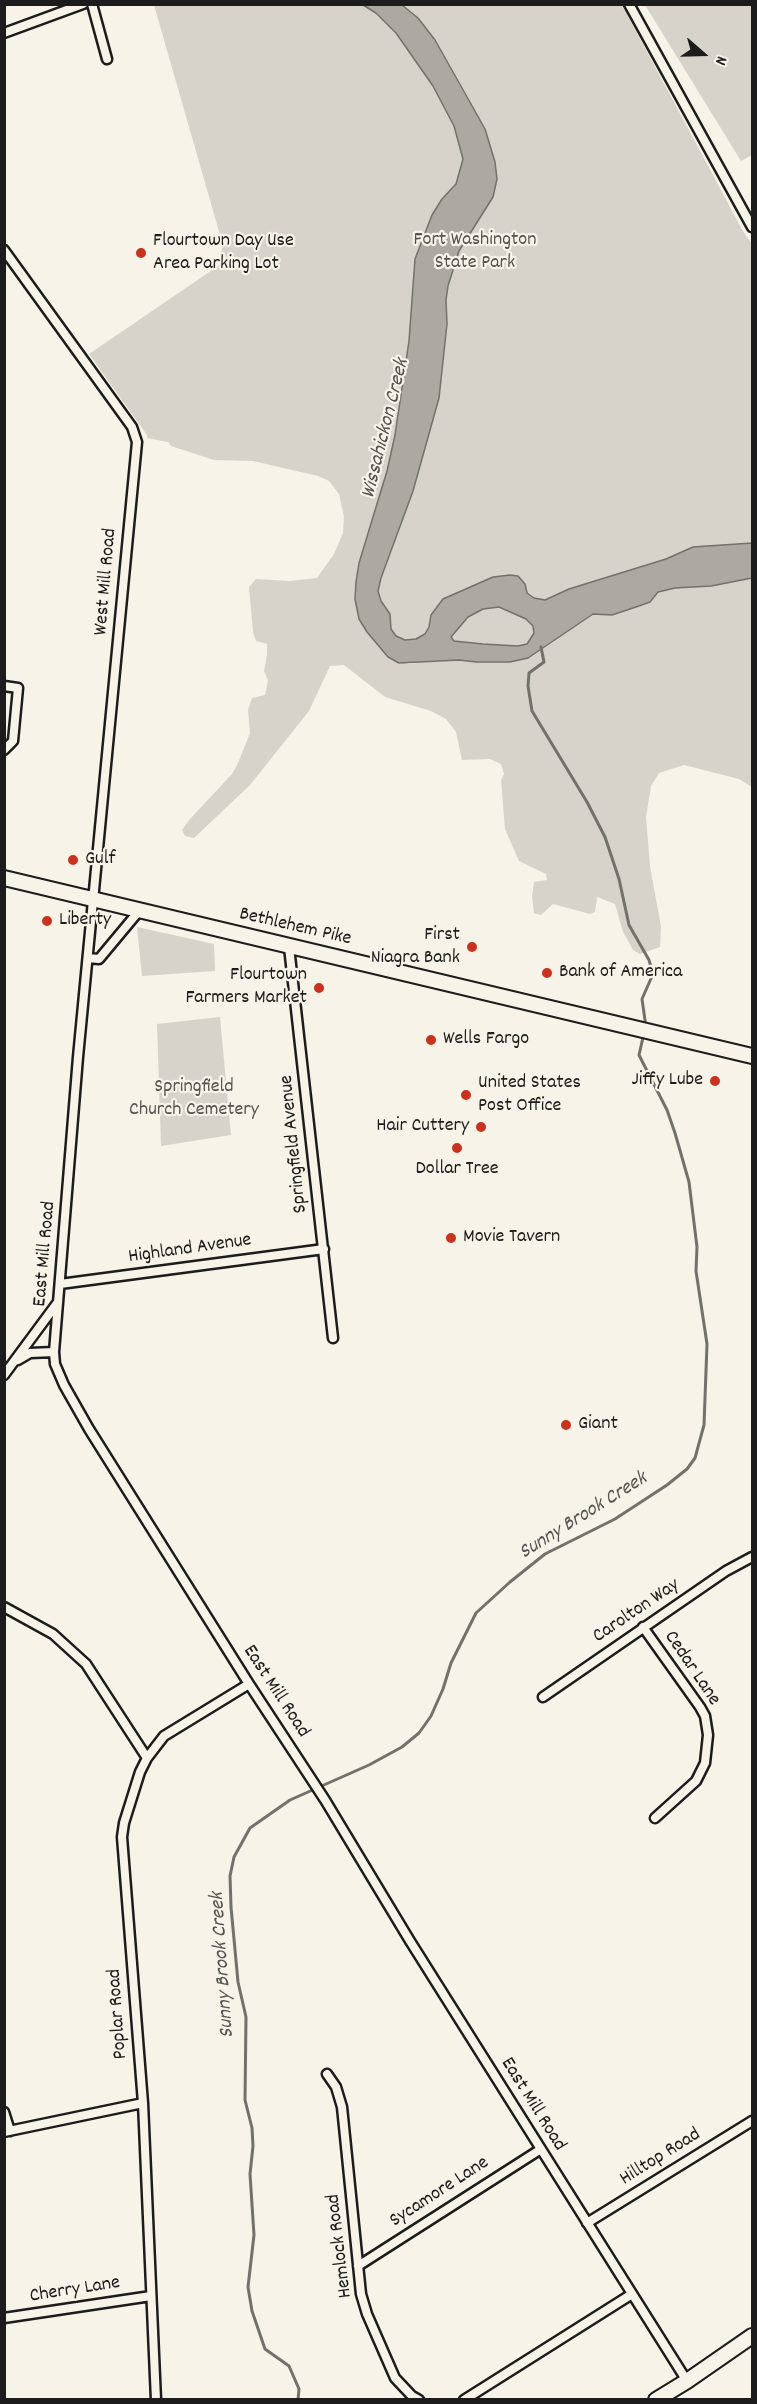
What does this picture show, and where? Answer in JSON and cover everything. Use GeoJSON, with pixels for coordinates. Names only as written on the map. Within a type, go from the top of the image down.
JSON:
{"type":"FeatureCollection","features":[{"type":"Feature","properties":{"kind":"main road","name":"Bethlehem Pike"},"geometry":{"type":"LineString","coordinates":[[4,878],[753,1056]]}},
{"type":"Feature","properties":{"kind":"main road"},"geometry":{"type":"LineString","coordinates":[[656,2400],[753,2336]]}},
{"type":"Feature","properties":{"kind":"main road"},"geometry":{"type":"LineString","coordinates":[[668,2400],[687,2381]]}},
{"type":"Feature","properties":{"kind":"street"},"geometry":{"type":"LineString","coordinates":[[4,33],[83,4]]}},
{"type":"Feature","properties":{"kind":"street"},"geometry":{"type":"LineString","coordinates":[[92,4],[107,59]]}},
{"type":"Feature","properties":{"kind":"street"},"geometry":{"type":"LineString","coordinates":[[628,4],[753,227]]}},
{"type":"Feature","properties":{"kind":"street","name":"West Mill Road"},"geometry":{"type":"LineString","coordinates":[[4,250],[132,426],[137,442],[87,958]]}},
{"type":"Feature","properties":{"kind":"street"},"geometry":{"type":"LineString","coordinates":[[4,686],[18,688],[13,741],[4,750]]}},
{"type":"Feature","properties":{"kind":"street"},"geometry":{"type":"LineString","coordinates":[[87,958],[99,959],[138,911]]}},
{"type":"Feature","properties":{"kind":"street","name":"Springfield Avenue"},"geometry":{"type":"LineString","coordinates":[[289,947],[333,1338]]}},
{"type":"Feature","properties":{"kind":"street","name":"East Mill Road"},"geometry":{"type":"LineString","coordinates":[[87,958],[54,1352],[55,1364],[61,1379],[89,1429],[249,1684],[325,1800],[410,1941],[687,2381]]}},
{"type":"Feature","properties":{"kind":"street","name":"Highland Avenue"},"geometry":{"type":"LineString","coordinates":[[60,1284],[324,1249]]}},
{"type":"Feature","properties":{"kind":"street"},"geometry":{"type":"LineString","coordinates":[[7,1372],[58,1302]]}},
{"type":"Feature","properties":{"kind":"street"},"geometry":{"type":"LineString","coordinates":[[7,1372],[30,1353],[54,1352]]}},
{"type":"Feature","properties":{"kind":"street","name":"Carolton Way"},"geometry":{"type":"LineString","coordinates":[[543,1697],[726,1571],[753,1557]]}},
{"type":"Feature","properties":{"kind":"street"},"geometry":{"type":"LineString","coordinates":[[4,1607],[53,1634],[86,1664],[147,1758]]}},
{"type":"Feature","properties":{"kind":"street","name":"Cedar Lane"},"geometry":{"type":"LineString","coordinates":[[643,1627],[700,1707],[705,1716],[708,1735],[705,1763],[696,1780],[655,1818]]}},
{"type":"Feature","properties":{"kind":"street","name":"Poplar Road"},"geometry":{"type":"LineString","coordinates":[[156,2400],[143,2103],[122,1838],[128,1806],[147,1758],[164,1736],[249,1684]]}},
{"type":"Feature","properties":{"kind":"street","name":"Hemlock Road"},"geometry":{"type":"LineString","coordinates":[[327,2074],[336,2088],[342,2107],[361,2294],[367,2314],[395,2378],[419,2400]]}},
{"type":"Feature","properties":{"kind":"street"},"geometry":{"type":"LineString","coordinates":[[4,2112],[7,2131],[143,2103]]}},
{"type":"Feature","properties":{"kind":"street","name":"Hilltop Road"},"geometry":{"type":"LineString","coordinates":[[587,2223],[753,2121]]}},
{"type":"Feature","properties":{"kind":"street","name":"Sycamore Lane"},"geometry":{"type":"LineString","coordinates":[[358,2266],[540,2149]]}},
{"type":"Feature","properties":{"kind":"street"},"geometry":{"type":"LineString","coordinates":[[464,2400],[632,2294]]}},
{"type":"Feature","properties":{"kind":"street","name":"Cherry Lane"},"geometry":{"type":"LineString","coordinates":[[4,2318],[152,2296]]}},
{"type":"Feature","properties":{"kind":"green space","name":"Fort Washington State Park"},"geometry":{"type":"Polygon","coordinates":[[[154,5],[622,5],[752,244],[752,787],[739,779],[684,765],[659,773],[651,786],[646,817],[650,866],[661,927],[660,947],[640,954],[633,950],[623,932],[615,904],[597,897],[595,912],[590,914],[553,904],[541,915],[534,913],[532,896],[534,882],[547,880],[546,874],[519,861],[505,829],[501,780],[504,774],[501,764],[490,759],[462,760],[456,732],[446,719],[431,711],[385,697],[344,665],[330,666],[309,711],[250,785],[194,838],[185,836],[182,830],[190,819],[232,774],[250,733],[248,710],[252,698],[265,695],[268,680],[264,671],[267,644],[256,641],[253,632],[249,587],[256,579],[290,581],[317,578],[334,554],[343,533],[344,517],[339,494],[329,481],[318,476],[253,461],[214,460],[171,446],[168,442],[147,438],[89,354],[221,264],[222,242],[154,5]],[[383,484],[359,563],[355,599],[359,619],[408,664],[434,661],[399,648],[365,609],[383,484]]]}},
{"type":"Feature","properties":{"kind":"green space"},"geometry":{"type":"Polygon","coordinates":[[[645,5],[752,5],[752,155],[741,161],[645,5]]]}},
{"type":"Feature","properties":{"kind":"green space"},"geometry":{"type":"Polygon","coordinates":[[[137,927],[214,944],[215,971],[142,976],[137,927]]]}},
{"type":"Feature","properties":{"kind":"green space","name":"Springfield Church Cemetery"},"geometry":{"type":"Polygon","coordinates":[[[220,1017],[231,1135],[161,1146],[157,1024],[220,1017]]]}},
{"type":"Feature","properties":{"kind":"shaded area"},"geometry":{"type":"Polygon","coordinates":[[[363,5],[402,5],[418,18],[435,40],[485,129],[495,162],[497,179],[493,197],[459,251],[448,286],[447,324],[439,398],[413,491],[378,591],[381,601],[390,614],[391,629],[396,636],[405,640],[416,639],[425,634],[431,615],[443,599],[493,577],[518,576],[525,584],[527,593],[534,598],[545,600],[569,589],[666,559],[693,547],[752,543],[752,578],[711,586],[675,588],[658,592],[650,602],[612,615],[593,614],[528,658],[510,662],[459,660],[399,663],[388,657],[367,632],[359,619],[355,599],[356,582],[359,563],[387,471],[395,435],[409,341],[415,259],[432,215],[442,199],[456,184],[463,159],[454,126],[433,86],[396,33],[376,13],[363,5]],[[499,607],[483,609],[468,617],[451,637],[454,641],[483,644],[518,646],[527,644],[534,633],[533,626],[526,619],[499,607]]]}},
{"type":"Feature","properties":{"kind":"waterway","name":"Sunny Brook Creek"},"geometry":{"type":"LineString","coordinates":[[541,647],[544,662],[529,673],[528,686],[532,711],[587,802],[605,837],[619,879],[629,925],[649,960],[653,974],[642,999],[646,1027]]}},
{"type":"Feature","properties":{"kind":"waterway","name":"Sunny Brook Creek"},"geometry":{"type":"LineString","coordinates":[[298,2400],[299,2389],[289,2366],[265,2349],[252,2311],[248,2287],[254,2235],[250,2174],[253,2146],[252,2128],[245,2100],[246,2017],[238,1982],[231,1907],[230,1876],[234,1857],[250,1828],[290,1800],[369,1765],[402,1747],[419,1733],[431,1716],[451,1663],[476,1613],[545,1554],[615,1519],[667,1485],[687,1469],[695,1458],[704,1425],[707,1344],[696,1271],[697,1247],[689,1182],[675,1133],[667,1110],[639,1055],[644,1033]]}},
{"type":"Feature","properties":{"kind":"place","name":"Flourtown Day Use Area Parking Lot"},"geometry":{"type":"Point","coordinates":[141,253]}},
{"type":"Feature","properties":{"kind":"place","name":"Gulf"},"geometry":{"type":"Point","coordinates":[73,860]}},
{"type":"Feature","properties":{"kind":"place","name":"Liberty"},"geometry":{"type":"Point","coordinates":[47,921]}},
{"type":"Feature","properties":{"kind":"place","name":"First Niagra Bank"},"geometry":{"type":"Point","coordinates":[472,947]}},
{"type":"Feature","properties":{"kind":"place","name":"Bank of America"},"geometry":{"type":"Point","coordinates":[547,973]}},
{"type":"Feature","properties":{"kind":"place","name":"Flourtown Farmers Market"},"geometry":{"type":"Point","coordinates":[319,988]}},
{"type":"Feature","properties":{"kind":"place","name":"Wells Fargo"},"geometry":{"type":"Point","coordinates":[431,1040]}},
{"type":"Feature","properties":{"kind":"place","name":"Jiffy Lube"},"geometry":{"type":"Point","coordinates":[715,1081]}},
{"type":"Feature","properties":{"kind":"place","name":"United States Post Office"},"geometry":{"type":"Point","coordinates":[466,1095]}},
{"type":"Feature","properties":{"kind":"place","name":"Hair Cuttery"},"geometry":{"type":"Point","coordinates":[481,1127]}},
{"type":"Feature","properties":{"kind":"place","name":"Dollar Tree"},"geometry":{"type":"Point","coordinates":[457,1148]}},
{"type":"Feature","properties":{"kind":"place","name":"Movie Tavern"},"geometry":{"type":"Point","coordinates":[451,1238]}},
{"type":"Feature","properties":{"kind":"place","name":"Giant"},"geometry":{"type":"Point","coordinates":[566,1425]}},
{"type":"Feature","properties":{"kind":"water label","name":"Wissahickon Creek"},"geometry":{"type":"Point","coordinates":[387,429]}}]}
